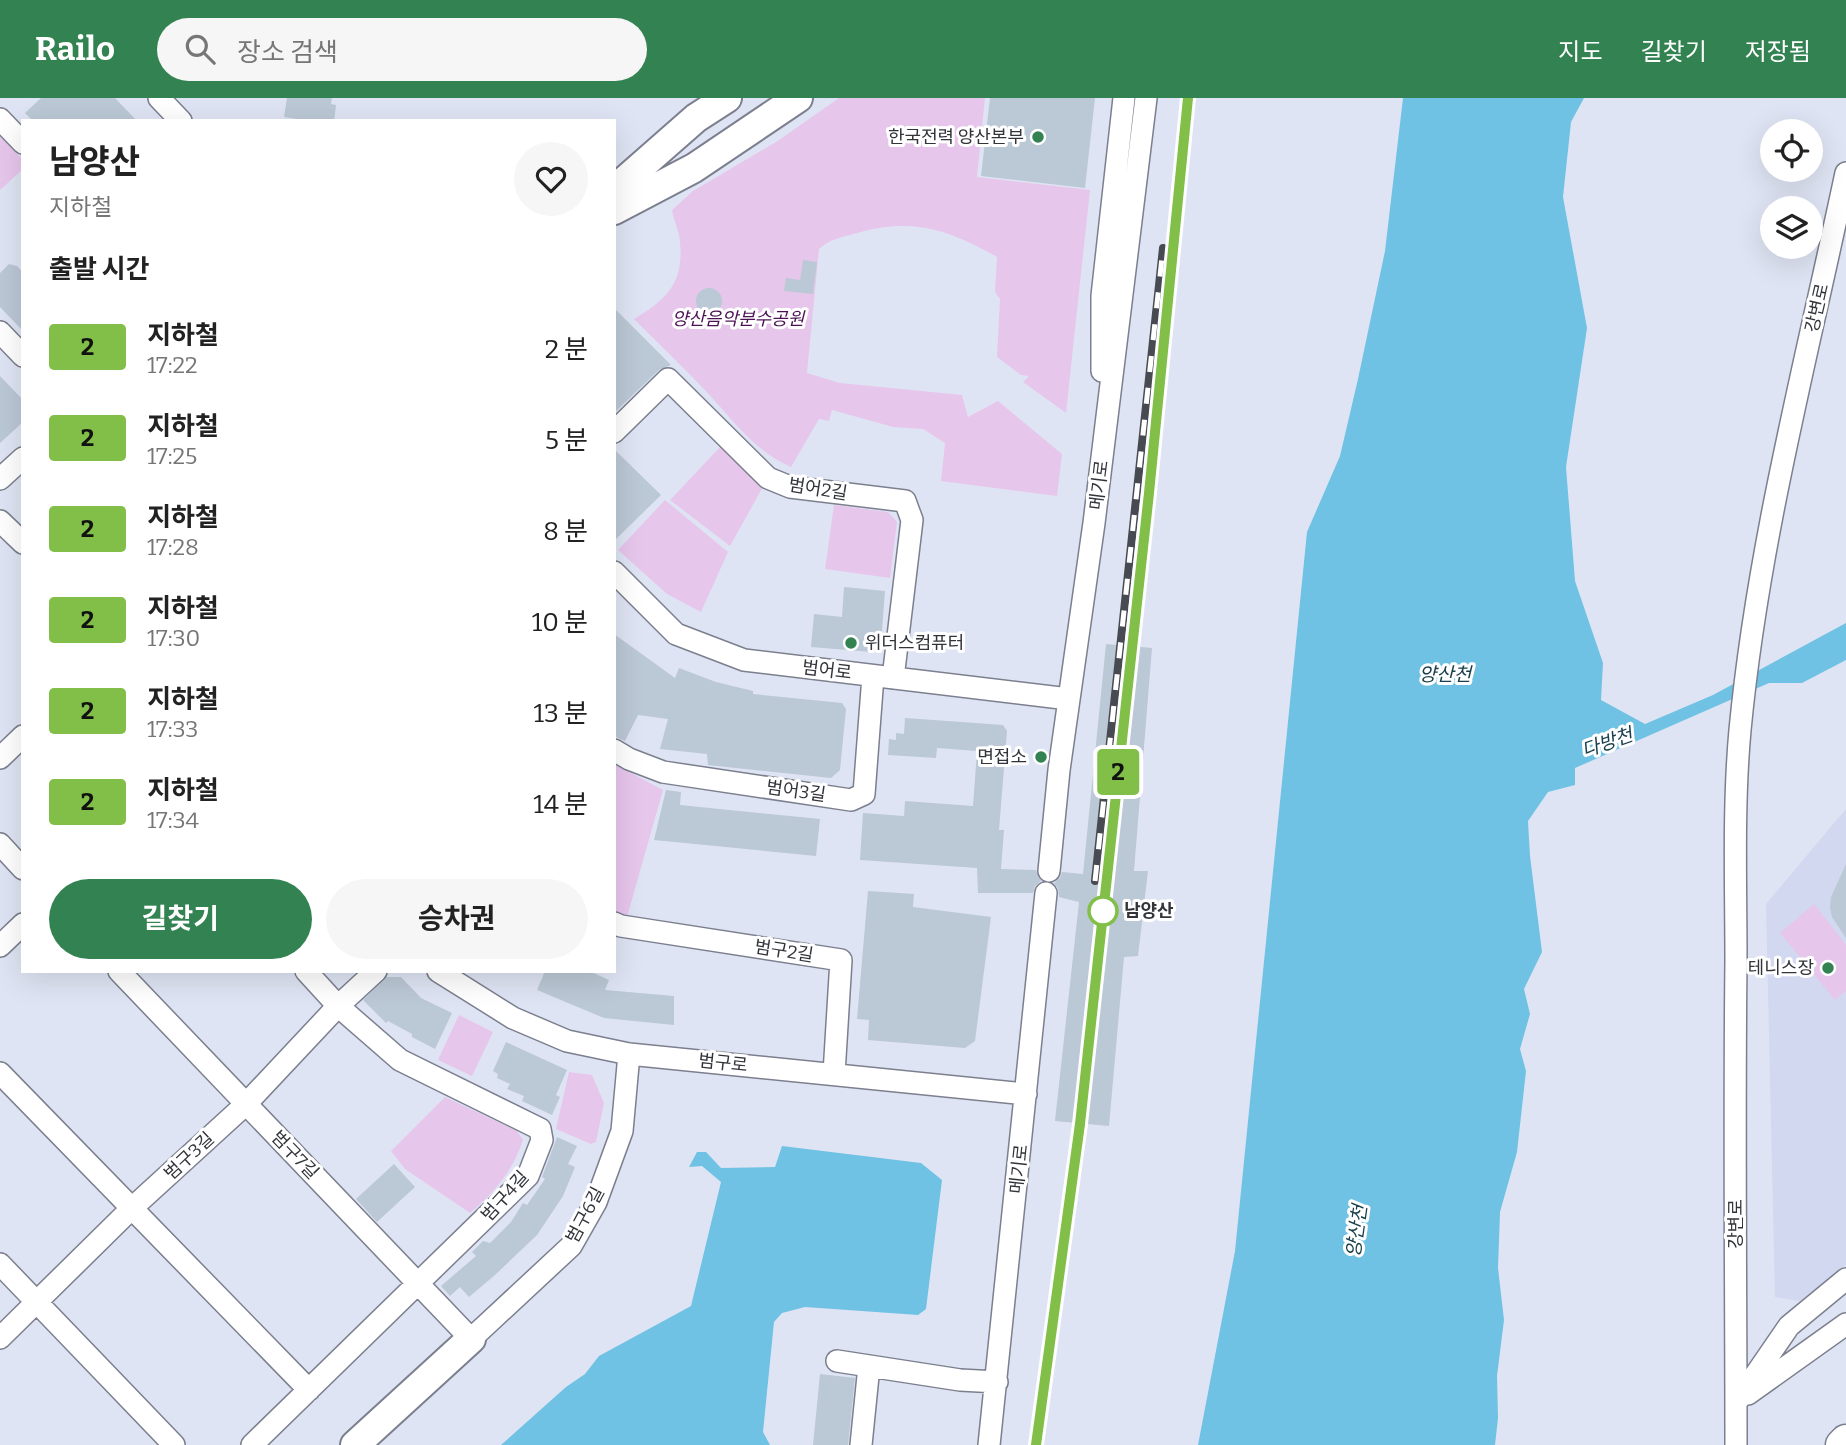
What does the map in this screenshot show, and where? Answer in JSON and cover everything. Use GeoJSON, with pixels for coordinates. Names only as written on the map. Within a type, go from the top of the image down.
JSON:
{"type":"FeatureCollection","features":[{"type":"Feature","properties":{"kind":"highway"},"geometry":{"type":"LineString","coordinates":[[1842,1445],[1846,1441]]}},
{"type":"Feature","properties":{"kind":"main road"},"geometry":{"type":"LineString","coordinates":[[616,176],[680,107],[692,98]]}},
{"type":"Feature","properties":{"kind":"main road"},"geometry":{"type":"LineString","coordinates":[[616,188],[696,118],[727,98]]}},
{"type":"Feature","properties":{"kind":"main road"},"geometry":{"type":"LineString","coordinates":[[616,202],[776,98]]}},
{"type":"Feature","properties":{"kind":"main road"},"geometry":{"type":"LineString","coordinates":[[616,209],[694,168],[798,98]]}},
{"type":"Feature","properties":{"kind":"main road"},"geometry":{"type":"LineString","coordinates":[[355,1445],[471,1339]]}},
{"type":"Feature","properties":{"kind":"street"},"geometry":{"type":"LineString","coordinates":[[159,98],[179,119]]}},
{"type":"Feature","properties":{"kind":"street"},"geometry":{"type":"LineString","coordinates":[[1102,458],[1102,296],[1124,98]]}},
{"type":"Feature","properties":{"kind":"street","name":"메기로"},"geometry":{"type":"LineString","coordinates":[[1049,871],[1059,770],[1102,458],[1146,98]]}},
{"type":"Feature","properties":{"kind":"street"},"geometry":{"type":"LineString","coordinates":[[0,119],[21,141]]}},
{"type":"Feature","properties":{"kind":"street","name":"강변로"},"geometry":{"type":"LineString","coordinates":[[1736,1445],[1735,1004],[1737,783],[1740,735],[1761,575],[1846,173]]}},
{"type":"Feature","properties":{"kind":"street"},"geometry":{"type":"LineString","coordinates":[[0,332],[21,354]]}},
{"type":"Feature","properties":{"kind":"street","name":"범어2길"},"geometry":{"type":"LineString","coordinates":[[616,430],[668,379],[768,478],[790,487],[905,501],[912,520],[883,677]]}},
{"type":"Feature","properties":{"kind":"street"},"geometry":{"type":"LineString","coordinates":[[0,479],[21,460]]}},
{"type":"Feature","properties":{"kind":"street"},"geometry":{"type":"LineString","coordinates":[[0,521],[21,541]]}},
{"type":"Feature","properties":{"kind":"street","name":"범어로"},"geometry":{"type":"LineString","coordinates":[[616,574],[676,634],[744,660],[1069,699]]}},
{"type":"Feature","properties":{"kind":"street","name":"범어3길"},"geometry":{"type":"LineString","coordinates":[[616,751],[663,772],[851,800],[864,794],[883,677]]}},
{"type":"Feature","properties":{"kind":"street"},"geometry":{"type":"LineString","coordinates":[[0,758],[21,738]]}},
{"type":"Feature","properties":{"kind":"street"},"geometry":{"type":"LineString","coordinates":[[0,844],[21,867]]}},
{"type":"Feature","properties":{"kind":"street","name":"메기로"},"geometry":{"type":"LineString","coordinates":[[989,1445],[1046,893]]}},
{"type":"Feature","properties":{"kind":"street","name":"범구2길"},"geometry":{"type":"LineString","coordinates":[[616,923],[841,960],[834,1074]]}},
{"type":"Feature","properties":{"kind":"street"},"geometry":{"type":"LineString","coordinates":[[0,946],[21,926]]}},
{"type":"Feature","properties":{"kind":"street","name":"범구7길"},"geometry":{"type":"LineString","coordinates":[[121,973],[471,1339]]}},
{"type":"Feature","properties":{"kind":"street"},"geometry":{"type":"LineString","coordinates":[[308,973],[338,1006]]}},
{"type":"Feature","properties":{"kind":"street","name":"범구3길"},"geometry":{"type":"LineString","coordinates":[[0,1338],[131,1209],[246,1104],[338,1006],[374,973]]}},
{"type":"Feature","properties":{"kind":"street","name":"범구로"},"geometry":{"type":"LineString","coordinates":[[442,973],[513,1018],[567,1041],[629,1054],[1026,1094]]}},
{"type":"Feature","properties":{"kind":"street","name":"범구4길"},"geometry":{"type":"LineString","coordinates":[[252,1445],[528,1176],[542,1140],[540,1129],[400,1060],[338,1006]]}},
{"type":"Feature","properties":{"kind":"street","name":"범구6길"},"geometry":{"type":"LineString","coordinates":[[471,1339],[571,1247],[596,1202],[622,1131],[629,1054]]}},
{"type":"Feature","properties":{"kind":"street"},"geometry":{"type":"LineString","coordinates":[[0,1073],[309,1390]]}},
{"type":"Feature","properties":{"kind":"street"},"geometry":{"type":"LineString","coordinates":[[0,1264],[174,1445]]}},
{"type":"Feature","properties":{"kind":"street"},"geometry":{"type":"LineString","coordinates":[[1736,1403],[1789,1326],[1846,1279]]}},
{"type":"Feature","properties":{"kind":"street"},"geometry":{"type":"LineString","coordinates":[[1736,1403],[1846,1324]]}},
{"type":"Feature","properties":{"kind":"street"},"geometry":{"type":"LineString","coordinates":[[837,1361],[960,1380],[997,1382]]}},
{"type":"Feature","properties":{"kind":"street"},"geometry":{"type":"LineString","coordinates":[[861,1445],[869,1366]]}},
{"type":"Feature","properties":{"kind":"shaded area"},"geometry":{"type":"Polygon","coordinates":[[[1846,809],[1846,1265],[1800,1301],[1775,1297],[1766,904],[1846,809]]]}},
{"type":"Feature","properties":{"kind":"green space","name":"양산음악분수공원"},"geometry":{"type":"Polygon","coordinates":[[[839,98],[985,98],[977,177],[1090,190],[1066,413],[1023,382],[1029,376],[1021,375],[997,357],[1000,299],[995,292],[997,257],[944,232],[911,226],[893,226],[853,234],[831,241],[819,249],[807,373],[840,383],[962,395],[968,417],[998,401],[1062,454],[1057,496],[941,481],[945,443],[923,429],[893,427],[832,410],[829,421],[819,419],[791,467],[754,443],[695,379],[634,319],[664,297],[676,280],[680,243],[672,210],[693,191],[776,142],[839,98]]]}},
{"type":"Feature","properties":{"kind":"green space"},"geometry":{"type":"Polygon","coordinates":[[[0,136],[21,158],[21,171],[0,190],[0,136]]]}},
{"type":"Feature","properties":{"kind":"green space"},"geometry":{"type":"Polygon","coordinates":[[[722,445],[754,479],[764,485],[730,546],[670,500],[722,445]]]}},
{"type":"Feature","properties":{"kind":"green space"},"geometry":{"type":"Polygon","coordinates":[[[665,500],[728,552],[701,612],[667,594],[618,550],[665,500]]]}},
{"type":"Feature","properties":{"kind":"green space"},"geometry":{"type":"Polygon","coordinates":[[[834,505],[888,512],[897,522],[890,578],[825,569],[834,505]]]}},
{"type":"Feature","properties":{"kind":"green space"},"geometry":{"type":"Polygon","coordinates":[[[616,765],[663,790],[627,917],[616,911],[616,765]]]}},
{"type":"Feature","properties":{"kind":"green space","name":"테니스장"},"geometry":{"type":"Polygon","coordinates":[[[1814,904],[1846,945],[1846,991],[1835,1000],[1780,933],[1814,904]]]}},
{"type":"Feature","properties":{"kind":"green space"},"geometry":{"type":"Polygon","coordinates":[[[459,1015],[493,1032],[472,1076],[438,1060],[459,1015]]]}},
{"type":"Feature","properties":{"kind":"green space"},"geometry":{"type":"Polygon","coordinates":[[[569,1072],[592,1075],[604,1103],[596,1142],[591,1144],[556,1129],[569,1072]]]}},
{"type":"Feature","properties":{"kind":"green space"},"geometry":{"type":"Polygon","coordinates":[[[445,1097],[517,1131],[523,1140],[502,1181],[470,1213],[405,1169],[391,1151],[445,1097]]]}},
{"type":"Feature","properties":{"kind":"water","name":"양산천"},"geometry":{"type":"Polygon","coordinates":[[[1403,98],[1584,98],[1571,122],[1563,197],[1587,328],[1566,467],[1575,581],[1603,663],[1601,700],[1645,724],[1713,695],[1846,623],[1846,660],[1802,683],[1769,683],[1575,768],[1575,785],[1548,792],[1528,821],[1542,952],[1524,989],[1530,1014],[1520,1049],[1526,1071],[1517,1152],[1500,1212],[1498,1268],[1504,1320],[1497,1376],[1498,1418],[1495,1445],[1198,1445],[1235,1251],[1307,532],[1340,456],[1358,379],[1385,251],[1403,98]]]}},
{"type":"Feature","properties":{"kind":"water"},"geometry":{"type":"Polygon","coordinates":[[[782,1146],[921,1163],[942,1180],[926,1309],[918,1315],[805,1307],[782,1313],[774,1322],[763,1432],[770,1445],[501,1445],[566,1387],[585,1374],[599,1356],[691,1306],[721,1182],[702,1166],[689,1167],[697,1152],[706,1152],[721,1168],[775,1167],[782,1146]]]}},
{"type":"Feature","properties":{"kind":"building"},"geometry":{"type":"Polygon","coordinates":[[[41,98],[115,98],[135,119],[31,119],[25,113],[41,98]]]}},
{"type":"Feature","properties":{"kind":"building"},"geometry":{"type":"Polygon","coordinates":[[[287,98],[332,98],[331,104],[336,105],[334,119],[284,117],[287,98]]]}},
{"type":"Feature","properties":{"kind":"building","name":"한국전력 양산본부"},"geometry":{"type":"Polygon","coordinates":[[[990,98],[1095,98],[1085,188],[981,176],[990,98]]]}},
{"type":"Feature","properties":{"kind":"building"},"geometry":{"type":"Polygon","coordinates":[[[803,260],[817,262],[813,294],[784,291],[786,278],[800,280],[803,260]]]}},
{"type":"Feature","properties":{"kind":"building"},"geometry":{"type":"Polygon","coordinates":[[[9,264],[21,270],[21,329],[0,307],[0,273],[9,264]]]}},
{"type":"Feature","properties":{"kind":"building"},"geometry":{"type":"Polygon","coordinates":[[[709,288],[718,292],[722,301],[718,310],[709,314],[700,310],[696,301],[700,292],[709,288]]]}},
{"type":"Feature","properties":{"kind":"building"},"geometry":{"type":"Polygon","coordinates":[[[616,310],[671,365],[659,370],[616,411],[616,310]]]}},
{"type":"Feature","properties":{"kind":"building"},"geometry":{"type":"Polygon","coordinates":[[[0,376],[21,398],[21,424],[0,443],[0,376]]]}},
{"type":"Feature","properties":{"kind":"building"},"geometry":{"type":"Polygon","coordinates":[[[616,451],[661,495],[616,539],[616,451]]]}},
{"type":"Feature","properties":{"kind":"building"},"geometry":{"type":"Polygon","coordinates":[[[844,587],[885,591],[881,644],[872,652],[811,647],[814,614],[842,617],[844,587]]]}},
{"type":"Feature","properties":{"kind":"building"},"geometry":{"type":"Polygon","coordinates":[[[616,635],[675,678],[679,668],[716,682],[753,691],[753,694],[842,703],[846,709],[840,770],[831,778],[708,765],[707,754],[660,749],[668,719],[638,715],[625,741],[618,738],[616,635]]]}},
{"type":"Feature","properties":{"kind":"building"},"geometry":{"type":"Polygon","coordinates":[[[1106,644],[1152,648],[1134,871],[1148,871],[1138,956],[1124,957],[1109,1126],[1055,1121],[1079,902],[1059,897],[1054,883],[1062,872],[1083,874],[1106,644]]]}},
{"type":"Feature","properties":{"kind":"building"},"geometry":{"type":"Polygon","coordinates":[[[905,718],[1003,725],[1007,731],[999,830],[1004,830],[1001,869],[1036,870],[1041,881],[1035,886],[1033,893],[978,893],[977,868],[860,860],[863,813],[904,816],[905,801],[973,806],[977,751],[937,748],[936,758],[888,755],[889,739],[896,740],[896,733],[904,734],[905,718]]]}},
{"type":"Feature","properties":{"kind":"building"},"geometry":{"type":"Polygon","coordinates":[[[666,790],[681,792],[680,805],[820,819],[816,856],[654,840],[666,790]]]}},
{"type":"Feature","properties":{"kind":"building"},"geometry":{"type":"Polygon","coordinates":[[[1846,864],[1846,938],[1832,917],[1830,907],[1831,897],[1846,864]]]}},
{"type":"Feature","properties":{"kind":"building"},"geometry":{"type":"Polygon","coordinates":[[[868,891],[914,894],[913,907],[991,917],[975,1041],[965,1048],[868,1040],[869,1020],[857,1019],[868,891]]]}},
{"type":"Feature","properties":{"kind":"building"},"geometry":{"type":"Polygon","coordinates":[[[544,973],[593,973],[609,980],[605,990],[674,996],[674,1025],[604,1018],[537,990],[544,973]]]}},
{"type":"Feature","properties":{"kind":"building"},"geometry":{"type":"Polygon","coordinates":[[[387,977],[401,977],[421,998],[452,1013],[435,1049],[388,1021],[386,1023],[363,1000],[387,977]]]}},
{"type":"Feature","properties":{"kind":"building"},"geometry":{"type":"Polygon","coordinates":[[[506,1042],[567,1070],[556,1095],[560,1097],[552,1115],[522,1101],[524,1096],[507,1089],[510,1084],[497,1078],[498,1074],[493,1071],[506,1042]]]}},
{"type":"Feature","properties":{"kind":"building"},"geometry":{"type":"Polygon","coordinates":[[[557,1137],[577,1146],[568,1164],[575,1167],[563,1196],[537,1235],[469,1297],[460,1287],[450,1296],[441,1286],[476,1256],[472,1252],[483,1241],[490,1243],[511,1222],[523,1203],[527,1205],[545,1179],[542,1177],[557,1137]]]}},
{"type":"Feature","properties":{"kind":"building"},"geometry":{"type":"Polygon","coordinates":[[[394,1164],[415,1187],[377,1222],[356,1199],[394,1164]]]}},
{"type":"Feature","properties":{"kind":"building"},"geometry":{"type":"Polygon","coordinates":[[[820,1374],[855,1378],[848,1445],[813,1445],[820,1374]]]}},
{"type":"Feature","properties":{"kind":"railway"},"geometry":{"type":"LineString","coordinates":[[1036,1445],[1080,1124],[1152,468],[1188,98]]}},
{"type":"Feature","properties":{"kind":"railway"},"geometry":{"type":"LineString","coordinates":[[1095,881],[1163,248]]}},
{"type":"Feature","properties":{"kind":"metro line","name":"2"},"geometry":{"type":"LineString","coordinates":[[1036,1445],[1080,1124],[1149,493],[1188,98]]}},
{"type":"Feature","properties":{"kind":"place","name":"한국전력 양산본부"},"geometry":{"type":"Point","coordinates":[1038,137]}},
{"type":"Feature","properties":{"kind":"place","name":"위더스컴퓨터"},"geometry":{"type":"Point","coordinates":[851,643]}},
{"type":"Feature","properties":{"kind":"place","name":"면접소"},"geometry":{"type":"Point","coordinates":[1041,757]}},
{"type":"Feature","properties":{"kind":"place","name":"남양산"},"geometry":{"type":"Point","coordinates":[1103,911]}},
{"type":"Feature","properties":{"kind":"place","name":"테니스장"},"geometry":{"type":"Point","coordinates":[1828,968]}},
{"type":"Feature","properties":{"kind":"water label","name":"다방천"},"geometry":{"type":"Point","coordinates":[1607,742]}}]}
